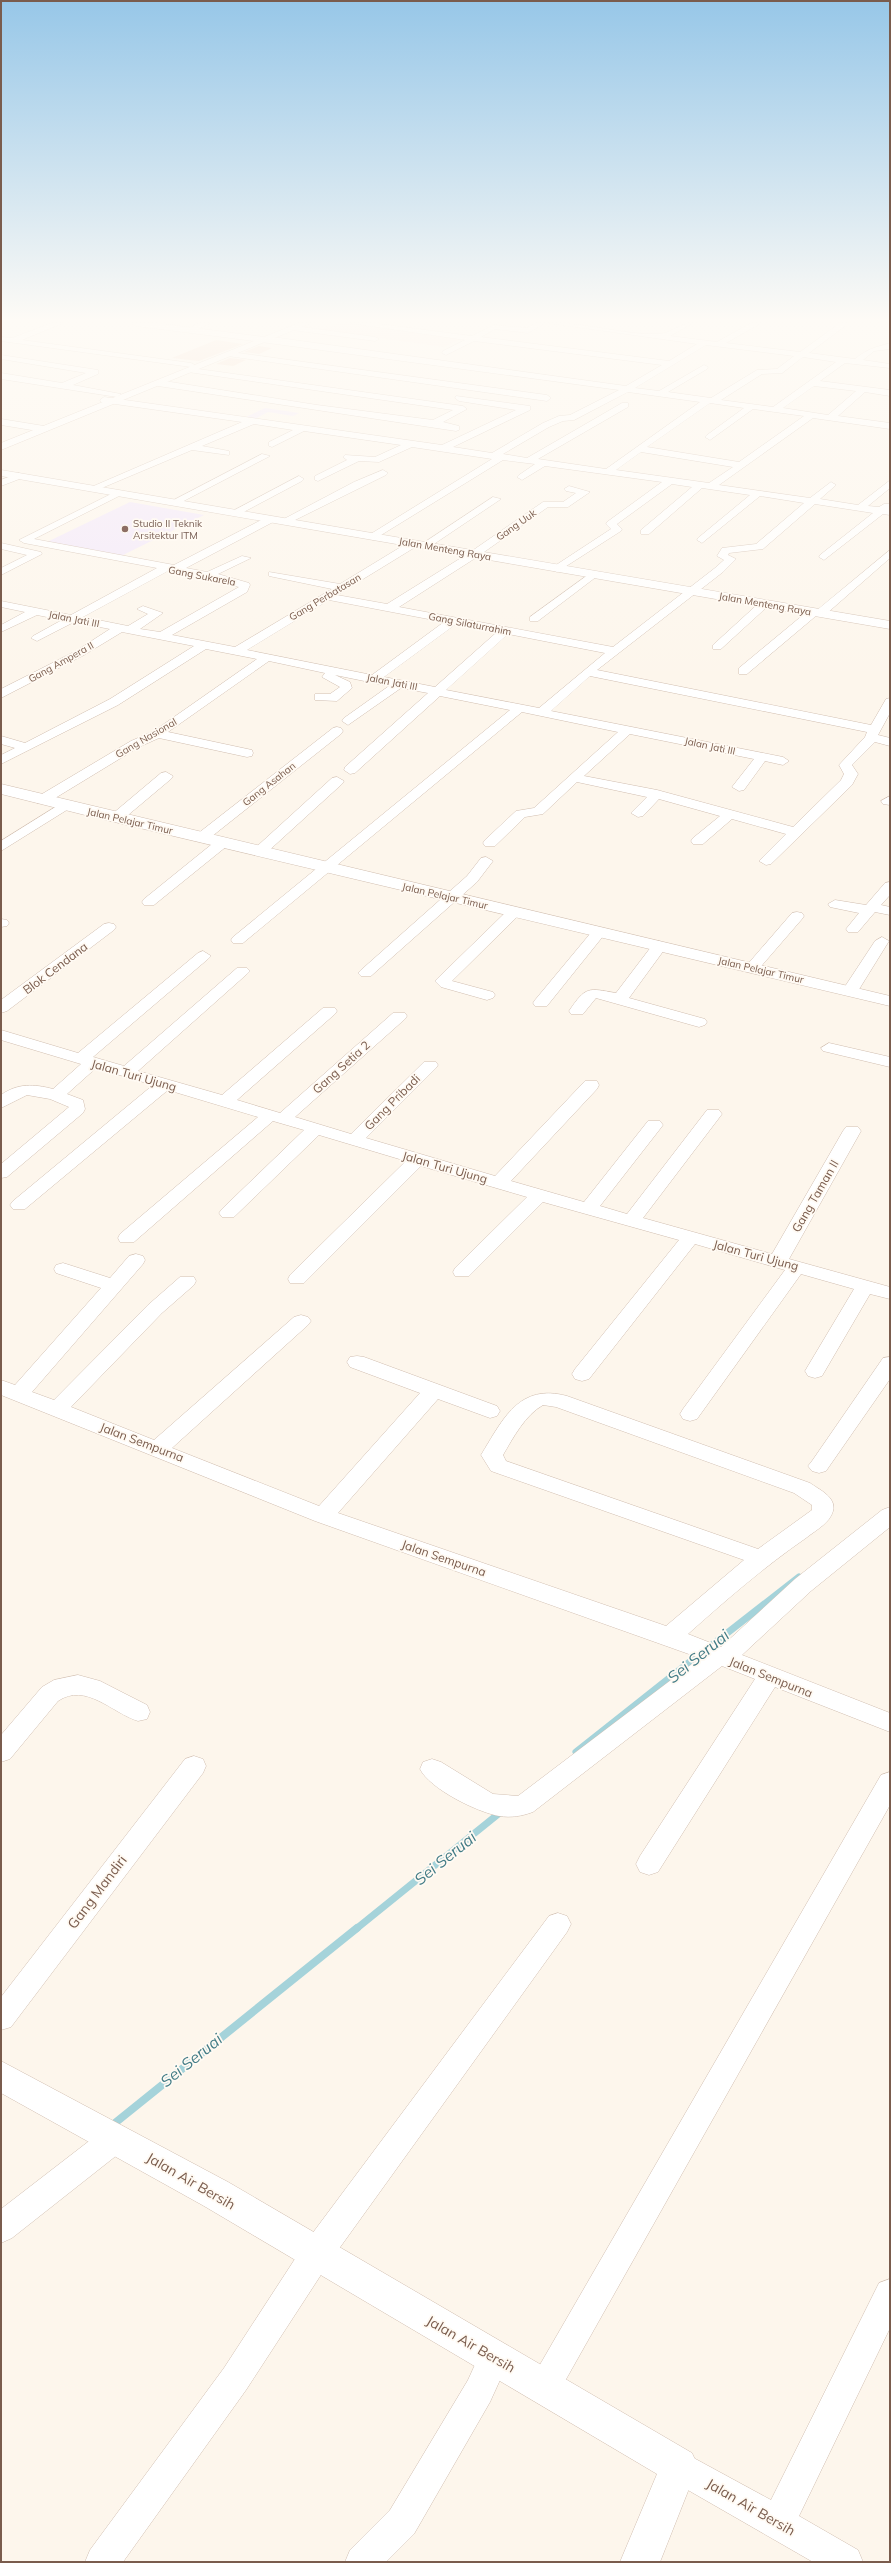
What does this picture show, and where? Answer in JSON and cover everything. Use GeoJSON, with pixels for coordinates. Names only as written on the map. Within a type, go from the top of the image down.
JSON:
{"type":"FeatureCollection","features":[{"type":"Feature","properties":{"kind":"street"},"geometry":{"type":"LineString","coordinates":[[94,488],[201,443]]}},
{"type":"Feature","properties":{"kind":"street"},"geometry":{"type":"LineString","coordinates":[[395,443],[886,512]]}},
{"type":"Feature","properties":{"kind":"street"},"geometry":{"type":"LineString","coordinates":[[440,449],[453,443]]}},
{"type":"Feature","properties":{"kind":"street"},"geometry":{"type":"LineString","coordinates":[[373,537],[519,443]]}},
{"type":"Feature","properties":{"kind":"street"},"geometry":{"type":"LineString","coordinates":[[528,461],[560,443]]}},
{"type":"Feature","properties":{"kind":"street"},"geometry":{"type":"LineString","coordinates":[[608,472],[649,443]]}},
{"type":"Feature","properties":{"kind":"street"},"geometry":{"type":"LineString","coordinates":[[710,487],[773,443]]}},
{"type":"Feature","properties":{"kind":"street"},"geometry":{"type":"LineString","coordinates":[[465,453],[483,444]]}},
{"type":"Feature","properties":{"kind":"street"},"geometry":{"type":"LineString","coordinates":[[348,457],[376,460],[409,445]]}},
{"type":"Feature","properties":{"kind":"street"},"geometry":{"type":"LineString","coordinates":[[191,447],[226,453]]}},
{"type":"Feature","properties":{"kind":"street"},"geometry":{"type":"LineString","coordinates":[[639,449],[741,465]]}},
{"type":"Feature","properties":{"kind":"street"},"geometry":{"type":"LineString","coordinates":[[175,502],[265,456]]}},
{"type":"Feature","properties":{"kind":"street"},"geometry":{"type":"LineString","coordinates":[[318,478],[358,458]]}},
{"type":"Feature","properties":{"kind":"street"},"geometry":{"type":"LineString","coordinates":[[522,477],[543,463]]}},
{"type":"Feature","properties":{"kind":"street","name":"Gang Uuk"},"geometry":{"type":"LineString","coordinates":[[389,608],[473,554],[546,504],[565,505],[582,495],[585,492],[569,488],[595,470]]}},
{"type":"Feature","properties":{"kind":"street","name":"Jalan Menteng Raya"},"geometry":{"type":"LineString","coordinates":[[1,473],[890,625]]}},
{"type":"Feature","properties":{"kind":"street"},"geometry":{"type":"LineString","coordinates":[[285,522],[357,484],[383,473]]}},
{"type":"Feature","properties":{"kind":"street"},"geometry":{"type":"LineString","coordinates":[[1,483],[19,476]]}},
{"type":"Feature","properties":{"kind":"street"},"geometry":{"type":"LineString","coordinates":[[234,513],[299,478]]}},
{"type":"Feature","properties":{"kind":"street"},"geometry":{"type":"LineString","coordinates":[[557,569],[617,529],[612,524],[670,481]]}},
{"type":"Feature","properties":{"kind":"street"},"geometry":{"type":"LineString","coordinates":[[860,508],[889,484]]}},
{"type":"Feature","properties":{"kind":"street"},"geometry":{"type":"LineString","coordinates":[[542,712],[588,672],[693,592],[731,559],[722,556],[726,550],[759,547],[831,485]]}},
{"type":"Feature","properties":{"kind":"street"},"geometry":{"type":"LineString","coordinates":[[645,532],[699,486]]}},
{"type":"Feature","properties":{"kind":"street"},"geometry":{"type":"LineString","coordinates":[[120,493],[24,540],[171,568],[271,519]]}},
{"type":"Feature","properties":{"kind":"street"},"geometry":{"type":"LineString","coordinates":[[702,540],[757,494]]}},
{"type":"Feature","properties":{"kind":"street","name":"Gang Perbatasan"},"geometry":{"type":"LineString","coordinates":[[237,651],[340,587],[418,545],[496,499]]}},
{"type":"Feature","properties":{"kind":"street"},"geometry":{"type":"LineString","coordinates":[[824,557],[886,512],[890,504]]}},
{"type":"Feature","properties":{"kind":"street"},"geometry":{"type":"LineString","coordinates":[[1,546],[37,554],[1,572]]}},
{"type":"Feature","properties":{"kind":"street"},"geometry":{"type":"LineString","coordinates":[[743,671],[890,553]]}},
{"type":"Feature","properties":{"kind":"street"},"geometry":{"type":"LineString","coordinates":[[208,575],[246,558]]}},
{"type":"Feature","properties":{"kind":"street","name":"Gang Sukarela"},"geometry":{"type":"LineString","coordinates":[[37,638],[72,618],[171,568],[243,584],[245,588],[162,636]]}},
{"type":"Feature","properties":{"kind":"street"},"geometry":{"type":"LineString","coordinates":[[273,574],[340,587]]}},
{"type":"Feature","properties":{"kind":"street"},"geometry":{"type":"LineString","coordinates":[[534,619],[592,575]]}},
{"type":"Feature","properties":{"kind":"street","name":"Gang Silaturrahim"},"geometry":{"type":"LineString","coordinates":[[325,596],[614,651]]}},
{"type":"Feature","properties":{"kind":"street","name":"Jalan Jati III"},"geometry":{"type":"LineString","coordinates":[[1,604],[783,761]]}},
{"type":"Feature","properties":{"kind":"street"},"geometry":{"type":"LineString","coordinates":[[717,647],[764,604]]}},
{"type":"Feature","properties":{"kind":"street","name":"Gang Ampera II"},"geometry":{"type":"LineString","coordinates":[[1,694],[158,613],[143,609]]}},
{"type":"Feature","properties":{"kind":"street"},"geometry":{"type":"LineString","coordinates":[[1,629],[36,611]]}},
{"type":"Feature","properties":{"kind":"street"},"geometry":{"type":"LineString","coordinates":[[374,679],[453,621]]}},
{"type":"Feature","properties":{"kind":"street"},"geometry":{"type":"LineString","coordinates":[[350,770],[506,630]]}},
{"type":"Feature","properties":{"kind":"street"},"geometry":{"type":"LineString","coordinates":[[1,760],[114,702],[204,644]]}},
{"type":"Feature","properties":{"kind":"street","name":"Gang Nasional"},"geometry":{"type":"LineString","coordinates":[[42,800],[135,744],[158,734],[266,657]]}},
{"type":"Feature","properties":{"kind":"street"},"geometry":{"type":"LineString","coordinates":[[320,697],[333,698],[346,688],[346,685],[328,678],[335,671]]}},
{"type":"Feature","properties":{"kind":"street"},"geometry":{"type":"LineString","coordinates":[[588,672],[874,734],[890,742]]}},
{"type":"Feature","properties":{"kind":"street"},"geometry":{"type":"LineString","coordinates":[[348,721],[399,684]]}},
{"type":"Feature","properties":{"kind":"street"},"geometry":{"type":"LineString","coordinates":[[766,861],[847,782],[851,774],[845,765],[874,734],[890,702]]}},
{"type":"Feature","properties":{"kind":"street"},"geometry":{"type":"LineString","coordinates":[[238,940],[520,708]]}},
{"type":"Feature","properties":{"kind":"street"},"geometry":{"type":"LineString","coordinates":[[490,843],[520,814],[538,811],[628,729]]}},
{"type":"Feature","properties":{"kind":"street","name":"Gang Asahan"},"geometry":{"type":"LineString","coordinates":[[200,838],[337,731]]}},
{"type":"Feature","properties":{"kind":"street"},"geometry":{"type":"LineString","coordinates":[[158,734],[247,753]]}},
{"type":"Feature","properties":{"kind":"street"},"geometry":{"type":"LineString","coordinates":[[1,740],[27,747]]}},
{"type":"Feature","properties":{"kind":"street"},"geometry":{"type":"LineString","coordinates":[[739,787],[762,756]]}},
{"type":"Feature","properties":{"kind":"street"},"geometry":{"type":"LineString","coordinates":[[116,818],[166,776]]}},
{"type":"Feature","properties":{"kind":"street"},"geometry":{"type":"LineString","coordinates":[[575,778],[657,794],[795,832]]}},
{"type":"Feature","properties":{"kind":"street"},"geometry":{"type":"LineString","coordinates":[[259,852],[337,781]]}},
{"type":"Feature","properties":{"kind":"street","name":"Jalan Pelajar Timur"},"geometry":{"type":"LineString","coordinates":[[1,789],[65,806],[890,1001]]}},
{"type":"Feature","properties":{"kind":"street"},"geometry":{"type":"LineString","coordinates":[[638,813],[657,794]]}},
{"type":"Feature","properties":{"kind":"street"},"geometry":{"type":"LineString","coordinates":[[1,847],[65,806]]}},
{"type":"Feature","properties":{"kind":"street"},"geometry":{"type":"LineString","coordinates":[[698,841],[730,814]]}},
{"type":"Feature","properties":{"kind":"street"},"geometry":{"type":"LineString","coordinates":[[149,902],[222,843]]}},
{"type":"Feature","properties":{"kind":"street"},"geometry":{"type":"LineString","coordinates":[[366,973],[477,874],[486,861]]}},
{"type":"Feature","properties":{"kind":"street"},"geometry":{"type":"LineString","coordinates":[[853,929],[890,886]]}},
{"type":"Feature","properties":{"kind":"street"},"geometry":{"type":"LineString","coordinates":[[835,904],[890,911]]}},
{"type":"Feature","properties":{"kind":"street"},"geometry":{"type":"LineString","coordinates":[[487,994],[446,984],[443,981],[514,912]]}},
{"type":"Feature","properties":{"kind":"street"},"geometry":{"type":"LineString","coordinates":[[752,968],[797,916]]}},
{"type":"Feature","properties":{"kind":"street","name":"Blok Cendana"},"geometry":{"type":"LineString","coordinates":[[1,1008],[109,928]]}},
{"type":"Feature","properties":{"kind":"street"},"geometry":{"type":"LineString","coordinates":[[541,1002],[599,932]]}},
{"type":"Feature","properties":{"kind":"street"},"geometry":{"type":"LineString","coordinates":[[850,991],[882,940]]}},
{"type":"Feature","properties":{"kind":"street"},"geometry":{"type":"LineString","coordinates":[[620,998],[659,946]]}},
{"type":"Feature","properties":{"kind":"street"},"geometry":{"type":"LineString","coordinates":[[56,1095],[87,1061],[202,956]]}},
{"type":"Feature","properties":{"kind":"street"},"geometry":{"type":"LineString","coordinates":[[127,1072],[242,971]]}},
{"type":"Feature","properties":{"kind":"street"},"geometry":{"type":"LineString","coordinates":[[577,1011],[592,993],[620,998],[622,1002],[699,1022]]}},
{"type":"Feature","properties":{"kind":"street"},"geometry":{"type":"LineString","coordinates":[[225,1102],[329,1011]]}},
{"type":"Feature","properties":{"kind":"street","name":"Gang Setia 2"},"geometry":{"type":"LineString","coordinates":[[127,1238],[399,1016]]}},
{"type":"Feature","properties":{"kind":"street","name":"Jalan Turi Ujung"},"geometry":{"type":"LineString","coordinates":[[1,1035],[539,1195],[890,1293]]}},
{"type":"Feature","properties":{"kind":"street"},"geometry":{"type":"LineString","coordinates":[[829,1048],[890,1062]]}},
{"type":"Feature","properties":{"kind":"street","name":"Gang Pribadi"},"geometry":{"type":"LineString","coordinates":[[354,1140],[430,1065]]}},
{"type":"Feature","properties":{"kind":"street"},"geometry":{"type":"LineString","coordinates":[[19,1205],[165,1084]]}},
{"type":"Feature","properties":{"kind":"street"},"geometry":{"type":"LineString","coordinates":[[499,1183],[591,1085]]}},
{"type":"Feature","properties":{"kind":"street"},"geometry":{"type":"LineString","coordinates":[[1,1103],[13,1093],[26,1089],[56,1095],[77,1104],[77,1110],[1,1173]]}},
{"type":"Feature","properties":{"kind":"street"},"geometry":{"type":"LineString","coordinates":[[631,1221],[713,1114]]}},
{"type":"Feature","properties":{"kind":"street"},"geometry":{"type":"LineString","coordinates":[[588,1209],[654,1125]]}},
{"type":"Feature","properties":{"kind":"street"},"geometry":{"type":"LineString","coordinates":[[228,1213],[315,1129]]}},
{"type":"Feature","properties":{"kind":"street","name":"Gang Taman II"},"geometry":{"type":"LineString","coordinates":[[778,1261],[852,1131]]}},
{"type":"Feature","properties":{"kind":"street"},"geometry":{"type":"LineString","coordinates":[[296,1279],[418,1159]]}},
{"type":"Feature","properties":{"kind":"street"},"geometry":{"type":"LineString","coordinates":[[462,1272],[539,1195]]}},
{"type":"Feature","properties":{"kind":"street"},"geometry":{"type":"LineString","coordinates":[[582,1374],[690,1238]]}},
{"type":"Feature","properties":{"kind":"street"},"geometry":{"type":"LineString","coordinates":[[10,1390],[115,1286],[136,1260]]}},
{"type":"Feature","properties":{"kind":"street"},"geometry":{"type":"LineString","coordinates":[[690,1414],[797,1266]]}},
{"type":"Feature","properties":{"kind":"street"},"geometry":{"type":"LineString","coordinates":[[63,1269],[115,1286]]}},
{"type":"Feature","properties":{"kind":"street"},"geometry":{"type":"LineString","coordinates":[[56,1409],[155,1309],[187,1281]]}},
{"type":"Feature","properties":{"kind":"street"},"geometry":{"type":"LineString","coordinates":[[815,1371],[865,1286]]}},
{"type":"Feature","properties":{"kind":"street"},"geometry":{"type":"LineString","coordinates":[[158,1449],[189,1419],[301,1321]]}},
{"type":"Feature","properties":{"kind":"street"},"geometry":{"type":"LineString","coordinates":[[357,1362],[435,1389],[490,1411]]}},
{"type":"Feature","properties":{"kind":"street"},"geometry":{"type":"LineString","coordinates":[[819,1466],[864,1404],[890,1363]]}},
{"type":"Feature","properties":{"kind":"street"},"geometry":{"type":"LineString","coordinates":[[323,1516],[435,1389]]}},
{"type":"Feature","properties":{"kind":"street","name":"Jalan Sempurna"},"geometry":{"type":"LineString","coordinates":[[10,1390],[323,1516],[675,1639],[727,1652],[769,1677],[890,1723]]}},
{"type":"Feature","properties":{"kind":"street"},"geometry":{"type":"LineString","coordinates":[[675,1639],[761,1558],[819,1517],[823,1510],[822,1502],[816,1496],[802,1488],[550,1399],[533,1402],[515,1422],[492,1455],[493,1461],[505,1470],[761,1558]]}},
{"type":"Feature","properties":{"kind":"street"},"geometry":{"type":"LineString","coordinates":[[432,1769],[475,1798],[491,1804],[516,1808],[532,1800],[727,1652],[803,1585],[890,1515]]}},
{"type":"Feature","properties":{"kind":"street"},"geometry":{"type":"LineString","coordinates":[[649,1864],[769,1677]]}},
{"type":"Feature","properties":{"kind":"street"},"geometry":{"type":"LineString","coordinates":[[1,1752],[50,1694],[62,1686],[78,1684],[92,1687],[138,1712]]}},
{"type":"Feature","properties":{"kind":"street","name":"Gang Mandiri"},"geometry":{"type":"LineString","coordinates":[[1,2018],[194,1766]]}},
{"type":"Feature","properties":{"kind":"street"},"geometry":{"type":"LineString","coordinates":[[545,2386],[890,1782]]}},
{"type":"Feature","properties":{"kind":"street"},"geometry":{"type":"LineString","coordinates":[[102,2562],[235,2379],[317,2253],[558,1924]]}},
{"type":"Feature","properties":{"kind":"street","name":"Jalan Air Bersih"},"geometry":{"type":"LineString","coordinates":[[1,2076],[108,2134],[317,2253],[494,2358],[545,2386],[679,2466],[846,2562]]}},
{"type":"Feature","properties":{"kind":"street"},"geometry":{"type":"LineString","coordinates":[[1,2228],[108,2134]]}},
{"type":"Feature","properties":{"kind":"street"},"geometry":{"type":"LineString","coordinates":[[778,2523],[890,2294]]}},
{"type":"Feature","properties":{"kind":"street"},"geometry":{"type":"LineString","coordinates":[[362,2562],[402,2522],[472,2404],[494,2358]]}},
{"type":"Feature","properties":{"kind":"street"},"geometry":{"type":"LineString","coordinates":[[640,2562],[679,2466]]}},
{"type":"Feature","properties":{"kind":"shaded area","name":"Studio II Teknik Arsitektur ITM"},"geometry":{"type":"Polygon","coordinates":[[[130,502],[204,515],[119,557],[47,542],[130,502]]]}},
{"type":"Feature","properties":{"kind":"waterway","name":"Sei Seruai"},"geometry":{"type":"LineString","coordinates":[[708,1648],[799,1577]]}},
{"type":"Feature","properties":{"kind":"waterway","name":"Sei Seruai"},"geometry":{"type":"LineString","coordinates":[[576,1752],[701,1653]]}},
{"type":"Feature","properties":{"kind":"waterway","name":"Sei Seruai"},"geometry":{"type":"LineString","coordinates":[[356,1929],[502,1811]]}},
{"type":"Feature","properties":{"kind":"waterway","name":"Sei Seruai"},"geometry":{"type":"LineString","coordinates":[[110,2127],[357,1928]]}},
{"type":"Feature","properties":{"kind":"place","name":"Studio II Teknik Arsitektur ITM"},"geometry":{"type":"Point","coordinates":[125,529]}}]}
